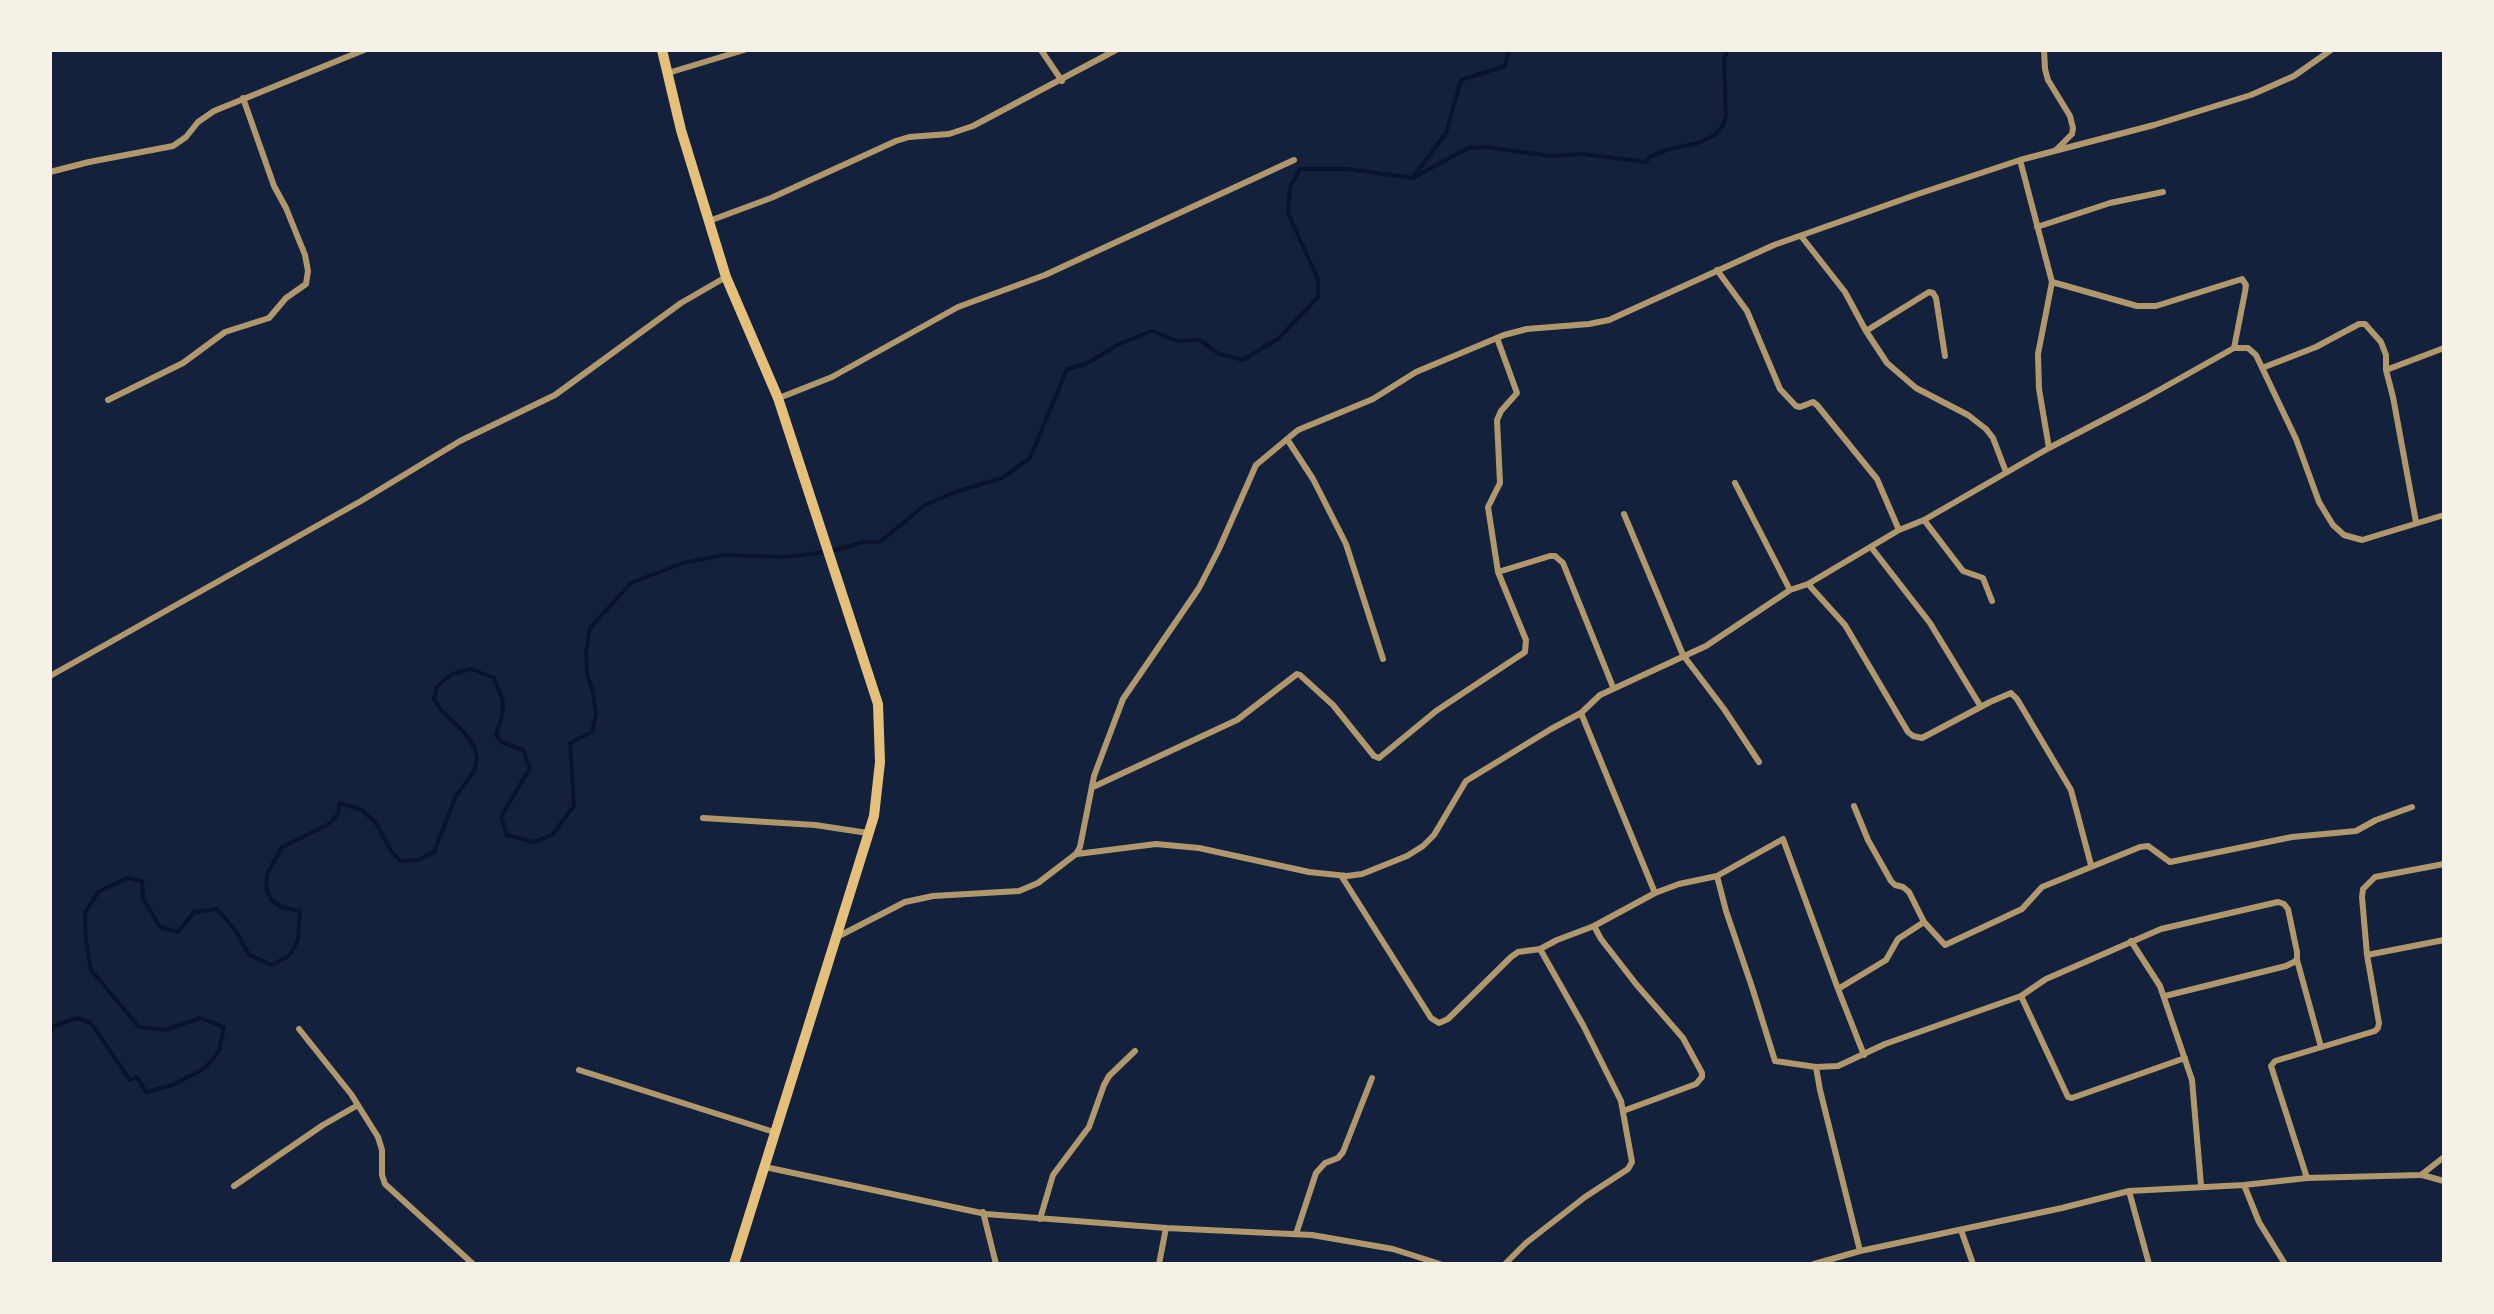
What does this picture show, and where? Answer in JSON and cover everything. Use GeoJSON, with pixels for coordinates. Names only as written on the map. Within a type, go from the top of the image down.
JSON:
{"type":"FeatureCollection","features":[{"type":"Feature","properties":{"kind":"main road"},"geometry":{"type":"LineString","coordinates":[[662,50],[681,130],[726,276],[778,398],[878,704],[880,762],[874,816],[734,1264]]}},
{"type":"Feature","properties":{"kind":"street"},"geometry":{"type":"LineString","coordinates":[[50,172],[173,146],[205,116],[364,50]]}},
{"type":"Feature","properties":{"kind":"street"},"geometry":{"type":"LineString","coordinates":[[668,74],[744,50]]}},
{"type":"Feature","properties":{"kind":"street"},"geometry":{"type":"LineString","coordinates":[[1041,50],[1062,80]]}},
{"type":"Feature","properties":{"kind":"street"},"geometry":{"type":"LineString","coordinates":[[709,221],[909,137],[949,134],[974,126],[1116,50]]}},
{"type":"Feature","properties":{"kind":"street"},"geometry":{"type":"LineString","coordinates":[[2044,50],[2048,80],[2073,128],[2056,151]]}},
{"type":"Feature","properties":{"kind":"street"},"geometry":{"type":"LineString","coordinates":[[836,938],[906,902],[933,896],[1020,891],[1038,883],[1076,854],[1092,788],[1123,699],[1198,588],[1256,465],[1311,424],[1373,399],[1416,372],[1497,338],[1527,329],[1608,320],[1802,236],[2020,160],[2251,95],[2294,76],[2331,50]]}},
{"type":"Feature","properties":{"kind":"street"},"geometry":{"type":"LineString","coordinates":[[108,400],[182,363],[225,332],[269,318],[286,298],[306,284],[304,254],[274,186],[244,98]]}},
{"type":"Feature","properties":{"kind":"street"},"geometry":{"type":"LineString","coordinates":[[778,398],[832,377],[958,307],[1045,275],[1294,160]]}},
{"type":"Feature","properties":{"kind":"street"},"geometry":{"type":"LineString","coordinates":[[2020,160],[2052,282],[2038,354],[2049,448]]}},
{"type":"Feature","properties":{"kind":"street"},"geometry":{"type":"LineString","coordinates":[[2038,227],[2110,202],[2163,192]]}},
{"type":"Feature","properties":{"kind":"street"},"geometry":{"type":"LineString","coordinates":[[1802,236],[1845,292],[1886,363],[1916,388],[1986,428],[2006,472]]}},
{"type":"Feature","properties":{"kind":"street"},"geometry":{"type":"LineString","coordinates":[[1718,270],[1747,311],[1780,390],[1796,406],[1812,402],[1816,406],[1877,480],[1900,530]]}},
{"type":"Feature","properties":{"kind":"street"},"geometry":{"type":"LineString","coordinates":[[50,676],[460,441],[555,395],[726,276]]}},
{"type":"Feature","properties":{"kind":"street"},"geometry":{"type":"LineString","coordinates":[[2052,282],[2136,306],[2156,306],[2242,279],[2246,284],[2234,348]]}},
{"type":"Feature","properties":{"kind":"street"},"geometry":{"type":"LineString","coordinates":[[1866,331],[1930,292],[1936,298],[1945,356]]}},
{"type":"Feature","properties":{"kind":"street"},"geometry":{"type":"LineString","coordinates":[[2262,368],[2365,324],[2381,342],[2386,355],[2416,522]]}},
{"type":"Feature","properties":{"kind":"street"},"geometry":{"type":"LineString","coordinates":[[1092,788],[1236,720],[1297,674],[1333,705],[1379,758],[1449,701],[1525,652],[1526,640],[1498,572],[1488,508],[1500,483],[1497,420],[1515,397],[1516,389],[1497,338]]}},
{"type":"Feature","properties":{"kind":"street"},"geometry":{"type":"LineString","coordinates":[[1076,854],[1156,844],[1185,846],[1341,876],[1362,874],[1407,856],[1434,835],[1466,782],[1581,713],[1600,695],[1706,646],[1790,590],[1808,584],[2234,348],[2248,348],[2256,355],[2296,439],[2319,502],[2344,535],[2362,540],[2444,515]]}},
{"type":"Feature","properties":{"kind":"street"},"geometry":{"type":"LineString","coordinates":[[2386,370],[2444,348]]}},
{"type":"Feature","properties":{"kind":"street"},"geometry":{"type":"LineString","coordinates":[[1287,439],[1313,479],[1346,544],[1383,659]]}},
{"type":"Feature","properties":{"kind":"street"},"geometry":{"type":"LineString","coordinates":[[1735,483],[1790,590]]}},
{"type":"Feature","properties":{"kind":"street"},"geometry":{"type":"LineString","coordinates":[[1624,514],[1683,655],[1758,762]]}},
{"type":"Feature","properties":{"kind":"street"},"geometry":{"type":"LineString","coordinates":[[1924,520],[1963,570],[1983,578],[1992,601]]}},
{"type":"Feature","properties":{"kind":"street"},"geometry":{"type":"LineString","coordinates":[[1871,548],[1930,622],[1981,706]]}},
{"type":"Feature","properties":{"kind":"street"},"geometry":{"type":"LineString","coordinates":[[1498,572],[1550,556],[1559,559],[1614,687]]}},
{"type":"Feature","properties":{"kind":"street"},"geometry":{"type":"LineString","coordinates":[[1808,584],[1838,614],[1913,736],[1922,738],[2011,693],[2071,790],[2091,865]]}},
{"type":"Feature","properties":{"kind":"street"},"geometry":{"type":"LineString","coordinates":[[1581,713],[1655,894]]}},
{"type":"Feature","properties":{"kind":"street"},"geometry":{"type":"LineString","coordinates":[[1854,806],[1892,881],[1909,892],[1924,922],[1942,944],[2008,918],[2022,909],[2042,886],[2140,847],[2148,846],[2170,862],[2292,838],[2343,834],[2412,807]]}},
{"type":"Feature","properties":{"kind":"street"},"geometry":{"type":"LineString","coordinates":[[703,818],[815,824],[869,833]]}},
{"type":"Feature","properties":{"kind":"street"},"geometry":{"type":"LineString","coordinates":[[1341,876],[1440,1023],[1518,952],[1540,949],[1679,884],[1717,876],[1783,839],[1864,1055]]}},
{"type":"Feature","properties":{"kind":"street"},"geometry":{"type":"LineString","coordinates":[[2307,1178],[2271,1066],[2275,1061],[2378,1028],[2363,888],[2375,877],[2444,864]]}},
{"type":"Feature","properties":{"kind":"street"},"geometry":{"type":"LineString","coordinates":[[1717,876],[1774,1061],[1838,1066],[1885,1044],[2021,996],[2046,979],[2131,941],[2177,924],[2278,902],[2288,909],[2321,1047]]}},
{"type":"Feature","properties":{"kind":"street"},"geometry":{"type":"LineString","coordinates":[[1838,989],[1886,960],[1898,939],[1924,922]]}},
{"type":"Feature","properties":{"kind":"street"},"geometry":{"type":"LineString","coordinates":[[1594,926],[1636,984],[1683,1038],[1702,1073],[1696,1084],[1623,1111]]}},
{"type":"Feature","properties":{"kind":"street"},"geometry":{"type":"LineString","coordinates":[[2368,956],[2444,940]]}},
{"type":"Feature","properties":{"kind":"street"},"geometry":{"type":"LineString","coordinates":[[2131,941],[2165,996],[2184,1058],[2194,1096],[2201,1186]]}},
{"type":"Feature","properties":{"kind":"street"},"geometry":{"type":"LineString","coordinates":[[1505,1264],[1526,1243],[1630,1166],[1632,1156],[1620,1101],[1540,949]]}},
{"type":"Feature","properties":{"kind":"street"},"geometry":{"type":"LineString","coordinates":[[2165,996],[2286,966],[2297,959]]}},
{"type":"Feature","properties":{"kind":"street"},"geometry":{"type":"LineString","coordinates":[[2021,996],[2068,1097],[2184,1058]]}},
{"type":"Feature","properties":{"kind":"street"},"geometry":{"type":"LineString","coordinates":[[299,1029],[358,1105],[380,1144],[386,1184],[474,1264]]}},
{"type":"Feature","properties":{"kind":"street"},"geometry":{"type":"LineString","coordinates":[[1040,1219],[1054,1176],[1089,1127],[1109,1076],[1134,1051]]}},
{"type":"Feature","properties":{"kind":"street"},"geometry":{"type":"LineString","coordinates":[[1816,1067],[1860,1250]]}},
{"type":"Feature","properties":{"kind":"street"},"geometry":{"type":"LineString","coordinates":[[579,1070],[776,1132]]}},
{"type":"Feature","properties":{"kind":"street"},"geometry":{"type":"LineString","coordinates":[[1296,1234],[1316,1173],[1343,1152],[1372,1078]]}},
{"type":"Feature","properties":{"kind":"street"},"geometry":{"type":"LineString","coordinates":[[234,1186],[358,1105]]}},
{"type":"Feature","properties":{"kind":"street"},"geometry":{"type":"LineString","coordinates":[[2420,1175],[2444,1156]]}},
{"type":"Feature","properties":{"kind":"street"},"geometry":{"type":"LineString","coordinates":[[765,1167],[982,1212],[1166,1228],[1296,1234],[1393,1249],[1423,1262],[1440,1264]]}},
{"type":"Feature","properties":{"kind":"street"},"geometry":{"type":"LineString","coordinates":[[1814,1264],[1860,1250],[2129,1191],[2307,1178],[2420,1175],[2444,1181]]}},
{"type":"Feature","properties":{"kind":"street"},"geometry":{"type":"LineString","coordinates":[[2244,1185],[2258,1222],[2285,1264]]}},
{"type":"Feature","properties":{"kind":"street"},"geometry":{"type":"LineString","coordinates":[[2129,1191],[2148,1264]]}},
{"type":"Feature","properties":{"kind":"street"},"geometry":{"type":"LineString","coordinates":[[982,1212],[996,1264]]}},
{"type":"Feature","properties":{"kind":"street"},"geometry":{"type":"LineString","coordinates":[[1159,1264],[1166,1228]]}},
{"type":"Feature","properties":{"kind":"street"},"geometry":{"type":"LineString","coordinates":[[1961,1230],[1974,1264]]}},
{"type":"Feature","properties":{"kind":"waterway"},"geometry":{"type":"LineString","coordinates":[[1415,175],[1446,133],[1461,80],[1505,66],[1509,50]]}},
{"type":"Feature","properties":{"kind":"waterway"},"geometry":{"type":"LineString","coordinates":[[50,1032],[54,1026],[77,1018],[91,1023],[130,1080],[137,1077],[146,1092],[173,1085],[205,1068],[219,1051],[224,1027],[200,1018],[165,1030],[139,1027],[91,970],[85,913],[98,892],[127,878],[142,881],[143,898],[160,927],[178,932],[194,912],[217,909],[236,931],[249,955],[272,965],[290,955],[298,939],[300,911],[271,900],[266,888],[267,874],[282,847],[329,824],[338,814],[340,803],[362,810],[376,823],[400,861],[418,860],[434,852],[456,796],[474,771],[477,758],[464,732],[434,699],[437,686],[452,674],[471,669],[494,678],[503,701],[496,735],[501,742],[523,750],[530,768],[501,817],[507,835],[534,842],[552,835],[574,806],[570,743],[592,732],[596,714],[587,674],[590,628],[631,583],[683,563],[724,555],[784,557],[880,542],[925,505],[1002,478],[1030,458],[1067,369],[1086,364],[1119,344],[1152,331],[1177,341],[1200,340],[1219,354],[1243,360],[1279,338],[1318,297],[1318,279],[1288,213],[1290,187],[1300,169],[1347,169],[1413,178],[1468,148],[1488,147],[1550,156],[1583,154],[1646,162],[1651,156],[1715,135],[1723,125],[1724,58],[1728,50]]}}]}
